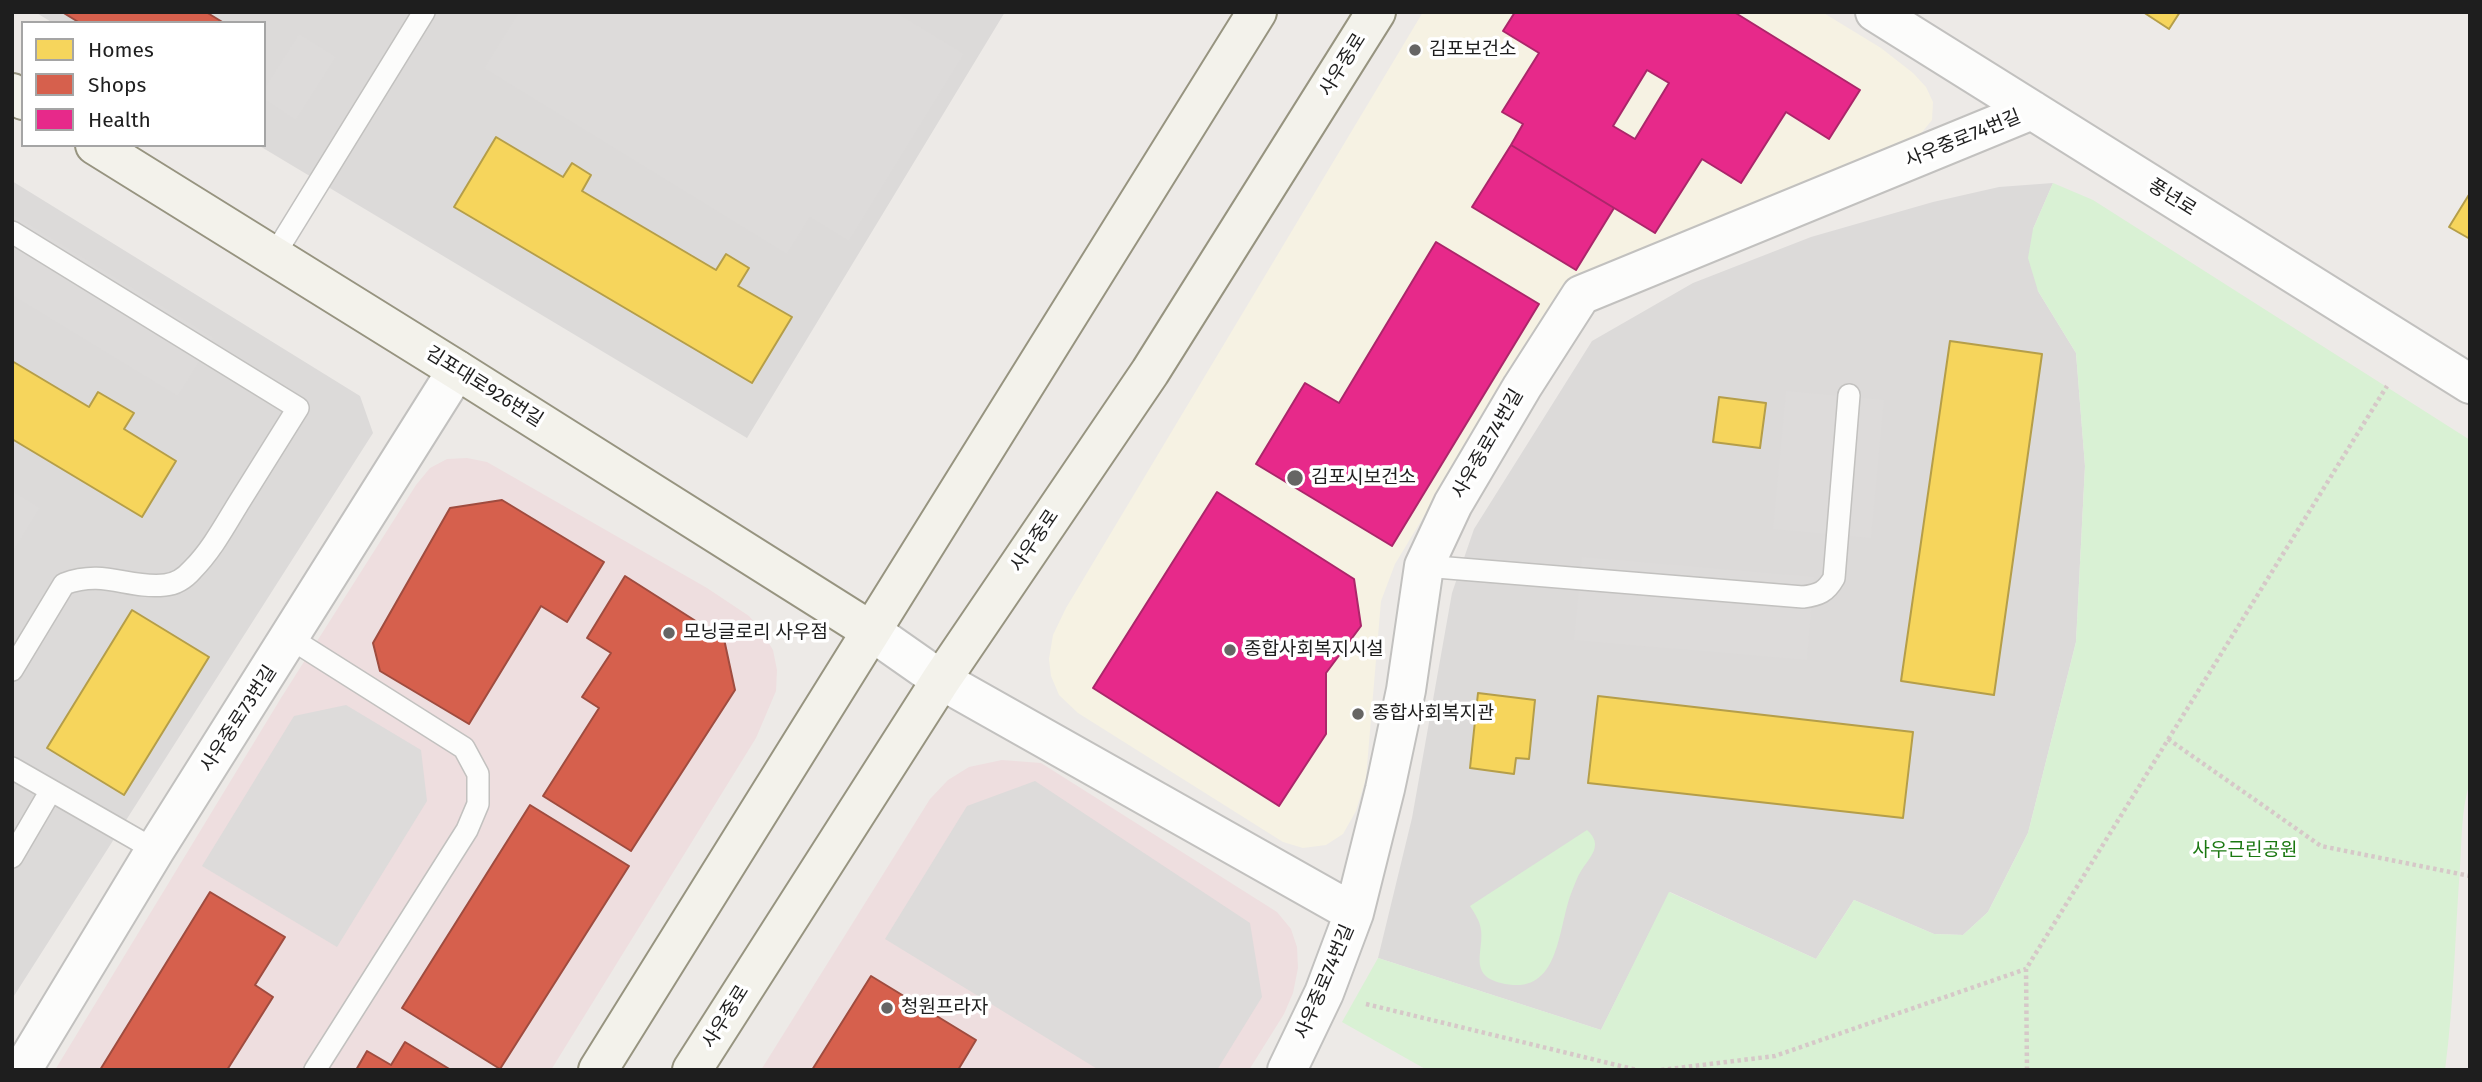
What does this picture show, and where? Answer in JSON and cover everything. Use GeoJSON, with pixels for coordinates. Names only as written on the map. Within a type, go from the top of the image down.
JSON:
{"type":"FeatureCollection","features":[{"type":"Feature","properties":{"kind":"street"},"geometry":{"type":"LineString","coordinates":[[598,1070],[1257,12]]}},
{"type":"Feature","properties":{"kind":"street","name":"사우중로"},"geometry":{"type":"LineString","coordinates":[[692,1070],[941,680],[1150,372],[1376,12]]}},
{"type":"Feature","properties":{"kind":"street","name":"풍년로"},"geometry":{"type":"LineString","coordinates":[[1875,12],[2470,384]]}},
{"type":"Feature","properties":{"kind":"street","name":"사우중로74번길"},"geometry":{"type":"LineString","coordinates":[[1287,1070],[1324,993],[1354,913],[1406,690],[1424,566],[1453,504],[1522,387],[1581,295],[2032,110]]}},
{"type":"Feature","properties":{"kind":"street","name":"김포대로926번길"},"geometry":{"type":"LineString","coordinates":[[98,147],[871,631]]}},
{"type":"Feature","properties":{"kind":"street","name":"사우중로73번길"},"geometry":{"type":"LineString","coordinates":[[22,1070],[155,850],[457,370]]}},
{"type":"Feature","properties":{"kind":"street"},"geometry":{"type":"LineString","coordinates":[[871,631],[941,680],[1354,913]]}},
{"type":"Feature","properties":{"kind":"lane"},"geometry":{"type":"LineString","coordinates":[[272,257],[425,12]]}},
{"type":"Feature","properties":{"kind":"lane"},"geometry":{"type":"LineString","coordinates":[[12,232],[298,408],[215,542],[192,571],[178,582],[166,585],[96,577],[64,584],[12,670]]}},
{"type":"Feature","properties":{"kind":"lane"},"geometry":{"type":"LineString","coordinates":[[1424,566],[1803,597],[1818,596],[1828,589],[1834,578],[1849,395]]}},
{"type":"Feature","properties":{"kind":"lane"},"geometry":{"type":"LineString","coordinates":[[290,638],[464,748],[478,774],[478,804],[467,830],[314,1070]]}},
{"type":"Feature","properties":{"kind":"lane"},"geometry":{"type":"LineString","coordinates":[[12,768],[155,850]]}},
{"type":"Feature","properties":{"kind":"lane"},"geometry":{"type":"LineString","coordinates":[[12,857],[50,792]]}},
{"type":"Feature","properties":{"kind":"path"},"geometry":{"type":"LineString","coordinates":[[2027,1070],[2026,969],[2411,347]]}},
{"type":"Feature","properties":{"kind":"path"},"geometry":{"type":"LineString","coordinates":[[2168,739],[2321,846],[2470,876]]}},
{"type":"Feature","properties":{"kind":"path"},"geometry":{"type":"LineString","coordinates":[[1661,1070],[1775,1056],[2026,969]]}},
{"type":"Feature","properties":{"kind":"path"},"geometry":{"type":"LineString","coordinates":[[1324,993],[1637,1070]]}},
{"type":"Feature","properties":{"kind":"shaded area"},"geometry":{"type":"Polygon","coordinates":[[[35,12],[1005,12],[747,438],[261,147],[266,147],[266,21],[50,21],[35,12]]]}},
{"type":"Feature","properties":{"kind":"shaded area"},"geometry":{"type":"Polygon","coordinates":[[[519,12],[895,12],[964,54],[849,241],[810,217],[787,254],[484,68],[519,12]]]}},
{"type":"Feature","properties":{"kind":"shaded area","name":"김포시보건소"},"geometry":{"type":"Polygon","coordinates":[[[1423,12],[1822,12],[1881,48],[1913,73],[1926,87],[1933,102],[1932,120],[1918,137],[1625,257],[1499,392],[1395,564],[1381,601],[1366,778],[1356,811],[1343,834],[1326,845],[1303,848],[1283,842],[1078,713],[1059,695],[1051,676],[1049,659],[1053,635],[1066,608],[1423,12]]]}},
{"type":"Feature","properties":{"kind":"shaded area"},"geometry":{"type":"Polygon","coordinates":[[[299,34],[336,57],[296,120],[266,100],[266,86],[299,34]]]}},
{"type":"Feature","properties":{"kind":"shaded area"},"geometry":{"type":"Polygon","coordinates":[[[12,181],[360,396],[373,433],[12,999],[12,181]]]}},
{"type":"Feature","properties":{"kind":"shaded area"},"geometry":{"type":"Polygon","coordinates":[[[2053,183],[2033,229],[2038,291],[2076,353],[2085,466],[2076,642],[2028,833],[1988,912],[1963,935],[1934,934],[1854,900],[1816,959],[1670,892],[1601,1030],[1378,958],[1412,818],[1452,593],[1474,529],[1592,341],[1693,283],[1811,237],[1933,202],[1999,187],[2053,183]]]}},
{"type":"Feature","properties":{"kind":"shaded area"},"geometry":{"type":"Polygon","coordinates":[[[12,214],[214,338],[178,396],[12,295],[12,214]]]}},
{"type":"Feature","properties":{"kind":"shaded area"},"geometry":{"type":"Polygon","coordinates":[[[1786,391],[1884,400],[1871,538],[1773,529],[1786,391]]]}},
{"type":"Feature","properties":{"kind":"shaded area"},"geometry":{"type":"Polygon","coordinates":[[[467,458],[487,462],[707,588],[749,616],[773,650],[777,670],[776,691],[756,738],[551,1070],[55,1070],[281,698],[416,485],[430,468],[447,459],[467,458]]]}},
{"type":"Feature","properties":{"kind":"shaded area"},"geometry":{"type":"Polygon","coordinates":[[[12,491],[40,508],[12,553],[12,491]]]}},
{"type":"Feature","properties":{"kind":"shaded area"},"geometry":{"type":"Polygon","coordinates":[[[1582,557],[1814,577],[1807,660],[1574,640],[1582,557]]]}},
{"type":"Feature","properties":{"kind":"shaded area"},"geometry":{"type":"Polygon","coordinates":[[[346,705],[421,750],[427,801],[337,947],[202,866],[294,716],[346,705]]]}},
{"type":"Feature","properties":{"kind":"shaded area"},"geometry":{"type":"Polygon","coordinates":[[[1002,760],[1041,763],[1277,912],[1291,929],[1297,947],[1298,968],[1293,993],[1284,1014],[1249,1070],[761,1070],[930,799],[948,780],[969,767],[1002,760]]]}},
{"type":"Feature","properties":{"kind":"shaded area"},"geometry":{"type":"Polygon","coordinates":[[[1035,781],[1250,923],[1262,997],[1217,1070],[1099,1070],[885,939],[967,806],[1035,781]]]}},
{"type":"Feature","properties":{"kind":"green space","name":"사우근린공원"},"geometry":{"type":"Polygon","coordinates":[[[2053,183],[2093,200],[2470,440],[2470,782],[2462,824],[2445,1070],[1427,1070],[1342,1022],[1378,958],[1601,1030],[1669,892],[1816,959],[1854,900],[1934,934],[1963,935],[1988,912],[2028,833],[2076,642],[2085,466],[2076,353],[2038,291],[2028,258],[2033,229],[2053,183]]]}},
{"type":"Feature","properties":{"kind":"green space"},"geometry":{"type":"Polygon","coordinates":[[[1587,830],[1595,841],[1594,851],[1576,881],[1559,940],[1546,970],[1535,980],[1521,985],[1491,979],[1481,968],[1480,927],[1470,906],[1587,830]]]}},
{"type":"Feature","properties":{"kind":"building: Homes"},"geometry":{"type":"Polygon","coordinates":[[[2143,12],[2180,12],[2169,29],[2143,12]]]}},
{"type":"Feature","properties":{"kind":"building: Homes"},"geometry":{"type":"Polygon","coordinates":[[[496,137],[563,177],[572,163],[591,175],[582,191],[716,270],[726,254],[749,268],[738,286],[792,317],[752,383],[454,207],[496,137]]]}},
{"type":"Feature","properties":{"kind":"building: Homes"},"geometry":{"type":"Polygon","coordinates":[[[2470,193],[2470,239],[2449,227],[2470,193]]]}},
{"type":"Feature","properties":{"kind":"building: Homes"},"geometry":{"type":"Polygon","coordinates":[[[1950,341],[2042,354],[1994,695],[1901,681],[1950,341]]]}},
{"type":"Feature","properties":{"kind":"building: Homes"},"geometry":{"type":"Polygon","coordinates":[[[12,361],[89,407],[98,392],[134,413],[124,429],[176,461],[142,517],[12,439],[12,361]]]}},
{"type":"Feature","properties":{"kind":"building: Homes"},"geometry":{"type":"Polygon","coordinates":[[[1719,397],[1766,403],[1760,448],[1713,442],[1719,397]]]}},
{"type":"Feature","properties":{"kind":"building: Homes"},"geometry":{"type":"Polygon","coordinates":[[[132,610],[209,657],[124,795],[47,748],[132,610]]]}},
{"type":"Feature","properties":{"kind":"building: Homes"},"geometry":{"type":"Polygon","coordinates":[[[1478,693],[1535,700],[1529,759],[1516,758],[1514,774],[1470,768],[1478,693]]]}},
{"type":"Feature","properties":{"kind":"building: Homes"},"geometry":{"type":"Polygon","coordinates":[[[1598,696],[1913,732],[1903,818],[1588,783],[1598,696]]]}},
{"type":"Feature","properties":{"kind":"building: Shops"},"geometry":{"type":"Polygon","coordinates":[[[62,12],[206,12],[221,21],[77,21],[62,12]]]}},
{"type":"Feature","properties":{"kind":"building: Shops"},"geometry":{"type":"Polygon","coordinates":[[[502,500],[604,562],[567,622],[541,606],[469,724],[380,671],[373,643],[450,508],[502,500]]]}},
{"type":"Feature","properties":{"kind":"building: Shops"},"geometry":{"type":"Polygon","coordinates":[[[625,576],[724,639],[735,690],[631,851],[543,796],[599,708],[582,697],[611,653],[587,638],[625,576]]]}},
{"type":"Feature","properties":{"kind":"building: Shops"},"geometry":{"type":"Polygon","coordinates":[[[530,805],[629,866],[500,1069],[402,1008],[530,805]]]}},
{"type":"Feature","properties":{"kind":"building: Shops"},"geometry":{"type":"Polygon","coordinates":[[[210,892],[285,937],[255,985],[273,997],[227,1070],[100,1070],[210,892]]]}},
{"type":"Feature","properties":{"kind":"building: Shops","name":"청원프라자"},"geometry":{"type":"Polygon","coordinates":[[[871,976],[976,1040],[958,1070],[812,1070],[871,976]]]}},
{"type":"Feature","properties":{"kind":"building: Shops"},"geometry":{"type":"Polygon","coordinates":[[[405,1042],[451,1070],[356,1070],[367,1051],[391,1065],[405,1042]]]}},
{"type":"Feature","properties":{"kind":"building: Health"},"geometry":{"type":"Polygon","coordinates":[[[1515,12],[1734,12],[1860,90],[1829,139],[1786,112],[1741,183],[1702,159],[1655,233],[1511,145],[1523,124],[1502,112],[1539,53],[1503,31],[1515,12]],[[1647,70],[1613,126],[1635,139],[1669,83],[1647,70]]]}},
{"type":"Feature","properties":{"kind":"building: Health"},"geometry":{"type":"Polygon","coordinates":[[[1511,145],[1614,208],[1576,270],[1472,207],[1511,145]]]}},
{"type":"Feature","properties":{"kind":"building: Health"},"geometry":{"type":"Polygon","coordinates":[[[1436,242],[1539,304],[1392,546],[1256,464],[1305,383],[1339,403],[1436,242]]]}},
{"type":"Feature","properties":{"kind":"building: Health","name":"종합사회복지시설"},"geometry":{"type":"Polygon","coordinates":[[[1217,492],[1354,579],[1361,626],[1326,673],[1326,734],[1279,806],[1093,688],[1217,492]]]}},
{"type":"Feature","properties":{"kind":"place","name":"김포보건소"},"geometry":{"type":"Point","coordinates":[1415,50]}},
{"type":"Feature","properties":{"kind":"place","name":"김포시보건소"},"geometry":{"type":"Point","coordinates":[1295,478]}},
{"type":"Feature","properties":{"kind":"place","name":"모닝글로리 사우점"},"geometry":{"type":"Point","coordinates":[669,633]}},
{"type":"Feature","properties":{"kind":"place","name":"종합사회복지시설"},"geometry":{"type":"Point","coordinates":[1230,650]}},
{"type":"Feature","properties":{"kind":"place","name":"종합사회복지관"},"geometry":{"type":"Point","coordinates":[1358,714]}},
{"type":"Feature","properties":{"kind":"place","name":"청원프라자"},"geometry":{"type":"Point","coordinates":[887,1008]}}]}
